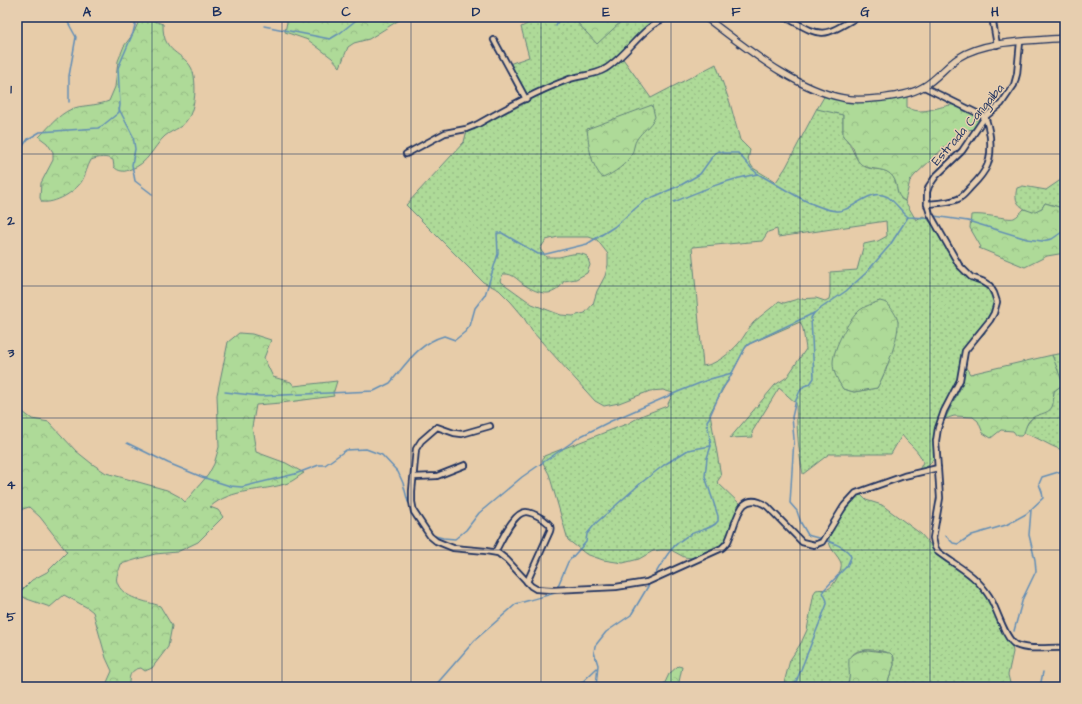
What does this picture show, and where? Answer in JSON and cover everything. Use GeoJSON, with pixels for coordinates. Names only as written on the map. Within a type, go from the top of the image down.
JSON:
{"type":"FeatureCollection","features":[{"type":"Feature","properties":{"kind":"street"},"geometry":{"type":"LineString","coordinates":[[406,154],[445,133],[466,129],[476,125],[567,80],[604,70],[656,23],[668,17]]}},
{"type":"Feature","properties":{"kind":"street"},"geometry":{"type":"LineString","coordinates":[[699,17],[705,18],[774,67],[798,81],[828,95],[845,99],[868,99],[902,95],[924,87],[958,58],[967,53],[997,45],[1065,38]]}},
{"type":"Feature","properties":{"kind":"street"},"geometry":{"type":"LineString","coordinates":[[788,18],[811,31],[822,34],[833,31],[856,17]]}},
{"type":"Feature","properties":{"kind":"street"},"geometry":{"type":"LineString","coordinates":[[992,17],[997,45]]}},
{"type":"Feature","properties":{"kind":"street"},"geometry":{"type":"LineString","coordinates":[[494,40],[526,99]]}},
{"type":"Feature","properties":{"kind":"street","name":"Estrada Cangaiba"},"geometry":{"type":"LineString","coordinates":[[927,204],[927,192],[932,181],[962,151],[985,117],[1001,104],[1014,85],[1017,74],[1020,42]]}},
{"type":"Feature","properties":{"kind":"street"},"geometry":{"type":"LineString","coordinates":[[924,87],[985,117],[988,123],[991,152],[990,159],[985,170],[960,198],[927,204],[930,214],[964,271],[971,277],[987,284],[993,290],[996,299],[995,308],[990,320],[965,351],[960,380],[940,422],[936,441],[940,498],[934,533],[935,547],[943,556],[967,571],[980,584],[995,607],[1007,635],[1012,642],[1021,646],[1065,648]]}},
{"type":"Feature","properties":{"kind":"street"},"geometry":{"type":"LineString","coordinates":[[490,426],[462,434],[440,428],[435,429],[417,446],[412,491],[414,512],[430,536],[436,541],[453,548],[495,552],[507,560],[527,582],[536,589],[552,590],[616,587],[647,582],[722,548],[729,540],[740,508],[746,503],[755,501],[762,502],[767,506],[802,542],[814,545],[824,539],[844,506],[856,493],[904,476],[938,468]]}},
{"type":"Feature","properties":{"kind":"street"},"geometry":{"type":"LineString","coordinates":[[414,477],[437,476],[465,466]]}},
{"type":"Feature","properties":{"kind":"street"},"geometry":{"type":"LineString","coordinates":[[495,552],[514,519],[520,513],[524,511],[529,512],[549,524],[551,528],[550,531],[527,582]]}},
{"type":"Feature","properties":{"kind":"green space"},"geometry":{"type":"Polygon","coordinates":[[[288,17],[404,17],[369,39],[354,43],[348,47],[340,67],[332,58],[308,40],[285,32],[288,17]]]}},
{"type":"Feature","properties":{"kind":"green space"},"geometry":{"type":"Polygon","coordinates":[[[542,17],[572,17],[597,43],[626,17],[673,17],[660,22],[651,30],[643,32],[621,56],[651,98],[716,64],[730,103],[740,140],[750,150],[748,160],[753,168],[776,182],[786,167],[817,108],[843,115],[843,136],[849,143],[861,164],[865,167],[883,170],[891,174],[895,180],[901,199],[905,201],[916,220],[923,216],[927,218],[976,282],[991,283],[996,290],[996,303],[987,320],[985,333],[974,343],[968,352],[962,385],[940,427],[938,452],[929,465],[919,470],[923,462],[916,451],[902,435],[891,454],[829,454],[803,474],[797,430],[796,403],[779,388],[752,432],[753,437],[730,438],[775,385],[787,377],[806,349],[803,329],[800,322],[747,345],[710,413],[721,476],[717,482],[741,505],[735,515],[733,525],[725,544],[707,555],[692,558],[684,557],[671,550],[661,550],[653,551],[639,559],[623,563],[603,560],[586,554],[568,540],[549,474],[542,461],[544,456],[629,423],[643,415],[667,406],[673,393],[663,390],[650,391],[619,403],[604,406],[595,401],[532,331],[522,315],[511,302],[499,290],[483,282],[406,205],[464,142],[466,134],[469,130],[522,105],[529,100],[509,64],[529,57],[521,27],[542,17]],[[886,221],[778,237],[777,229],[768,232],[762,241],[692,247],[703,366],[718,361],[727,355],[739,343],[753,323],[779,301],[784,303],[798,299],[816,298],[825,301],[829,299],[830,272],[857,270],[864,244],[878,241],[887,236],[886,221]],[[558,237],[546,240],[540,249],[546,257],[559,257],[570,254],[587,256],[590,265],[587,273],[576,279],[564,281],[557,290],[548,293],[533,290],[516,278],[507,274],[503,274],[500,281],[532,304],[561,315],[573,316],[585,313],[593,304],[597,291],[605,276],[608,265],[608,254],[597,240],[589,237],[558,237]],[[880,301],[861,310],[835,373],[843,389],[854,392],[877,388],[886,370],[896,335],[880,301]]]}},
{"type":"Feature","properties":{"kind":"green space"},"geometry":{"type":"Polygon","coordinates":[[[579,17],[626,17],[597,44],[576,21],[579,17]]]}},
{"type":"Feature","properties":{"kind":"green space"},"geometry":{"type":"Polygon","coordinates":[[[140,19],[151,20],[163,24],[164,35],[167,43],[171,49],[187,62],[191,68],[194,76],[195,91],[190,115],[182,126],[165,136],[146,159],[137,167],[123,171],[114,167],[113,160],[108,158],[102,157],[91,160],[82,181],[75,189],[59,199],[42,202],[40,198],[41,183],[53,160],[53,152],[47,143],[39,137],[67,111],[78,107],[109,101],[115,87],[118,61],[124,46],[133,34],[140,19]]]}},
{"type":"Feature","properties":{"kind":"green space"},"geometry":{"type":"Polygon","coordinates":[[[907,94],[907,107],[912,110],[923,111],[954,105],[972,111],[980,117],[978,125],[974,129],[960,134],[915,175],[910,181],[905,201],[899,196],[895,180],[890,174],[883,170],[864,166],[858,160],[850,143],[843,136],[843,115],[817,109],[825,95],[838,98],[907,94]]]}},
{"type":"Feature","properties":{"kind":"green space"},"geometry":{"type":"Polygon","coordinates":[[[652,105],[655,117],[636,141],[632,154],[619,168],[603,178],[595,167],[593,161],[587,129],[652,105]]]}},
{"type":"Feature","properties":{"kind":"green space"},"geometry":{"type":"Polygon","coordinates":[[[1065,177],[1065,206],[1059,207],[1045,203],[1042,208],[1033,213],[1024,209],[1017,201],[1017,188],[1023,186],[1046,190],[1065,177]]]}},
{"type":"Feature","properties":{"kind":"green space"},"geometry":{"type":"Polygon","coordinates":[[[1045,203],[1059,207],[1065,206],[1065,253],[1047,256],[1025,267],[979,248],[981,247],[970,228],[971,215],[1014,218],[1024,209],[1033,212],[1042,208],[1045,203]]]}},
{"type":"Feature","properties":{"kind":"green space"},"geometry":{"type":"Polygon","coordinates":[[[880,301],[887,303],[895,314],[898,322],[894,346],[884,374],[877,388],[854,392],[843,389],[836,376],[833,366],[834,357],[839,342],[851,320],[860,310],[880,301]]]}},
{"type":"Feature","properties":{"kind":"green space"},"geometry":{"type":"Polygon","coordinates":[[[239,333],[252,334],[271,340],[264,358],[273,377],[291,382],[294,386],[337,381],[333,394],[334,396],[256,405],[252,427],[256,452],[286,463],[304,473],[288,483],[237,493],[218,501],[210,507],[218,510],[223,517],[198,542],[177,552],[155,554],[121,564],[117,578],[120,588],[129,596],[160,606],[172,626],[168,647],[152,668],[145,671],[141,668],[134,670],[130,674],[129,687],[105,687],[112,671],[106,658],[93,612],[64,595],[50,607],[27,599],[18,594],[32,580],[47,572],[67,552],[40,517],[29,507],[17,511],[17,410],[19,409],[32,419],[49,422],[76,451],[106,473],[167,490],[180,497],[185,502],[208,475],[214,464],[219,447],[217,395],[228,342],[239,333]]]}},
{"type":"Feature","properties":{"kind":"green space"},"geometry":{"type":"Polygon","coordinates":[[[1065,353],[1065,449],[1062,450],[1024,433],[1025,428],[1031,420],[1053,401],[1054,391],[1062,385],[1052,355],[1065,353]]]}},
{"type":"Feature","properties":{"kind":"green space"},"geometry":{"type":"Polygon","coordinates":[[[1052,355],[1062,381],[1062,385],[1054,391],[1053,404],[1050,410],[1035,416],[1030,420],[1021,436],[1017,436],[1013,431],[1001,430],[991,438],[983,433],[978,421],[973,417],[954,416],[945,419],[962,385],[965,366],[970,374],[1052,355]]]}},
{"type":"Feature","properties":{"kind":"green space"},"geometry":{"type":"Polygon","coordinates":[[[859,495],[866,500],[882,505],[921,534],[934,549],[978,585],[991,603],[1012,646],[1013,652],[1008,675],[1011,687],[886,687],[894,665],[894,657],[878,650],[862,650],[852,656],[850,661],[849,680],[846,687],[783,687],[790,660],[807,630],[814,593],[816,590],[830,588],[841,569],[841,563],[832,550],[829,541],[832,530],[859,495]]]}},
{"type":"Feature","properties":{"kind":"green space"},"geometry":{"type":"Polygon","coordinates":[[[868,650],[890,653],[893,656],[894,665],[886,687],[846,687],[849,677],[849,659],[857,652],[868,650]]]}},
{"type":"Feature","properties":{"kind":"green space"},"geometry":{"type":"Polygon","coordinates":[[[678,666],[682,667],[678,687],[663,687],[669,674],[678,666]]]}},
{"type":"Feature","properties":{"kind":"waterway"},"geometry":{"type":"LineString","coordinates":[[65,17],[76,37],[69,76],[69,102]]}},
{"type":"Feature","properties":{"kind":"waterway"},"geometry":{"type":"LineString","coordinates":[[17,154],[28,139],[40,132],[98,128],[119,112],[118,68],[133,33],[137,17]]}},
{"type":"Feature","properties":{"kind":"waterway"},"geometry":{"type":"LineString","coordinates":[[264,26],[330,39],[360,17]]}},
{"type":"Feature","properties":{"kind":"waterway"},"geometry":{"type":"LineString","coordinates":[[556,26],[559,17]]}},
{"type":"Feature","properties":{"kind":"waterway"},"geometry":{"type":"LineString","coordinates":[[951,17],[972,20],[983,17]]}},
{"type":"Feature","properties":{"kind":"waterway"},"geometry":{"type":"LineString","coordinates":[[119,109],[133,136],[135,149],[132,165],[135,181],[152,194]]}},
{"type":"Feature","properties":{"kind":"waterway"},"geometry":{"type":"LineString","coordinates":[[225,392],[260,396],[374,391],[390,383],[414,355],[427,344],[444,336],[455,340],[470,326],[475,308],[485,295],[498,254],[497,233],[502,233],[538,254],[546,254],[587,244],[614,227],[644,201],[681,185],[700,174],[715,153],[719,151],[724,153],[738,153],[758,174],[816,206],[842,211],[868,197],[881,195],[891,199],[908,217],[930,218]]}},
{"type":"Feature","properties":{"kind":"waterway"},"geometry":{"type":"LineString","coordinates":[[674,202],[705,189],[758,174]]}},
{"type":"Feature","properties":{"kind":"waterway"},"geometry":{"type":"LineString","coordinates":[[934,216],[968,221],[1027,239],[1042,241],[1052,239],[1065,230]]}},
{"type":"Feature","properties":{"kind":"waterway"},"geometry":{"type":"LineString","coordinates":[[653,578],[660,565],[678,542],[691,534],[713,526],[718,521],[718,516],[705,476],[707,458],[711,446],[707,421],[722,389],[728,381],[745,348],[749,344],[814,313],[846,291],[866,273],[890,245],[908,217]]}},
{"type":"Feature","properties":{"kind":"waterway"},"geometry":{"type":"LineString","coordinates":[[794,687],[827,604],[823,591],[847,566],[851,557],[846,550],[838,545],[808,535],[801,523],[797,511],[790,503],[794,439],[792,417],[800,391],[804,386],[810,384],[814,378],[811,318],[814,313]]}},
{"type":"Feature","properties":{"kind":"waterway"},"geometry":{"type":"LineString","coordinates":[[431,535],[455,539],[466,530],[479,513],[522,477],[581,436],[611,421],[680,391],[710,379],[732,373]]}},
{"type":"Feature","properties":{"kind":"waterway"},"geometry":{"type":"LineString","coordinates":[[127,443],[168,463],[202,477],[230,486],[242,487],[295,474],[319,465],[325,465],[346,450],[366,449],[382,455],[398,472],[403,483],[408,502],[411,504]]}},
{"type":"Feature","properties":{"kind":"waterway"},"geometry":{"type":"LineString","coordinates":[[434,687],[475,640],[516,604],[555,593],[568,562],[586,542],[587,534],[596,523],[641,483],[664,465],[688,450],[711,446]]}},
{"type":"Feature","properties":{"kind":"waterway"},"geometry":{"type":"LineString","coordinates":[[946,536],[953,543],[958,544],[972,535],[1006,525],[1026,514],[1043,498],[1039,484],[1042,477],[1065,470]]}},
{"type":"Feature","properties":{"kind":"waterway"},"geometry":{"type":"LineString","coordinates":[[1014,631],[1023,598],[1036,571],[1029,535],[1031,510]]}},
{"type":"Feature","properties":{"kind":"waterway"},"geometry":{"type":"LineString","coordinates":[[596,687],[598,665],[594,652],[595,646],[606,632],[631,615],[650,583]]}},
{"type":"Feature","properties":{"kind":"waterway"},"geometry":{"type":"LineString","coordinates":[[577,687],[597,668]]}},
{"type":"Feature","properties":{"kind":"waterway"},"geometry":{"type":"LineString","coordinates":[[1040,687],[1043,672]]}}]}
